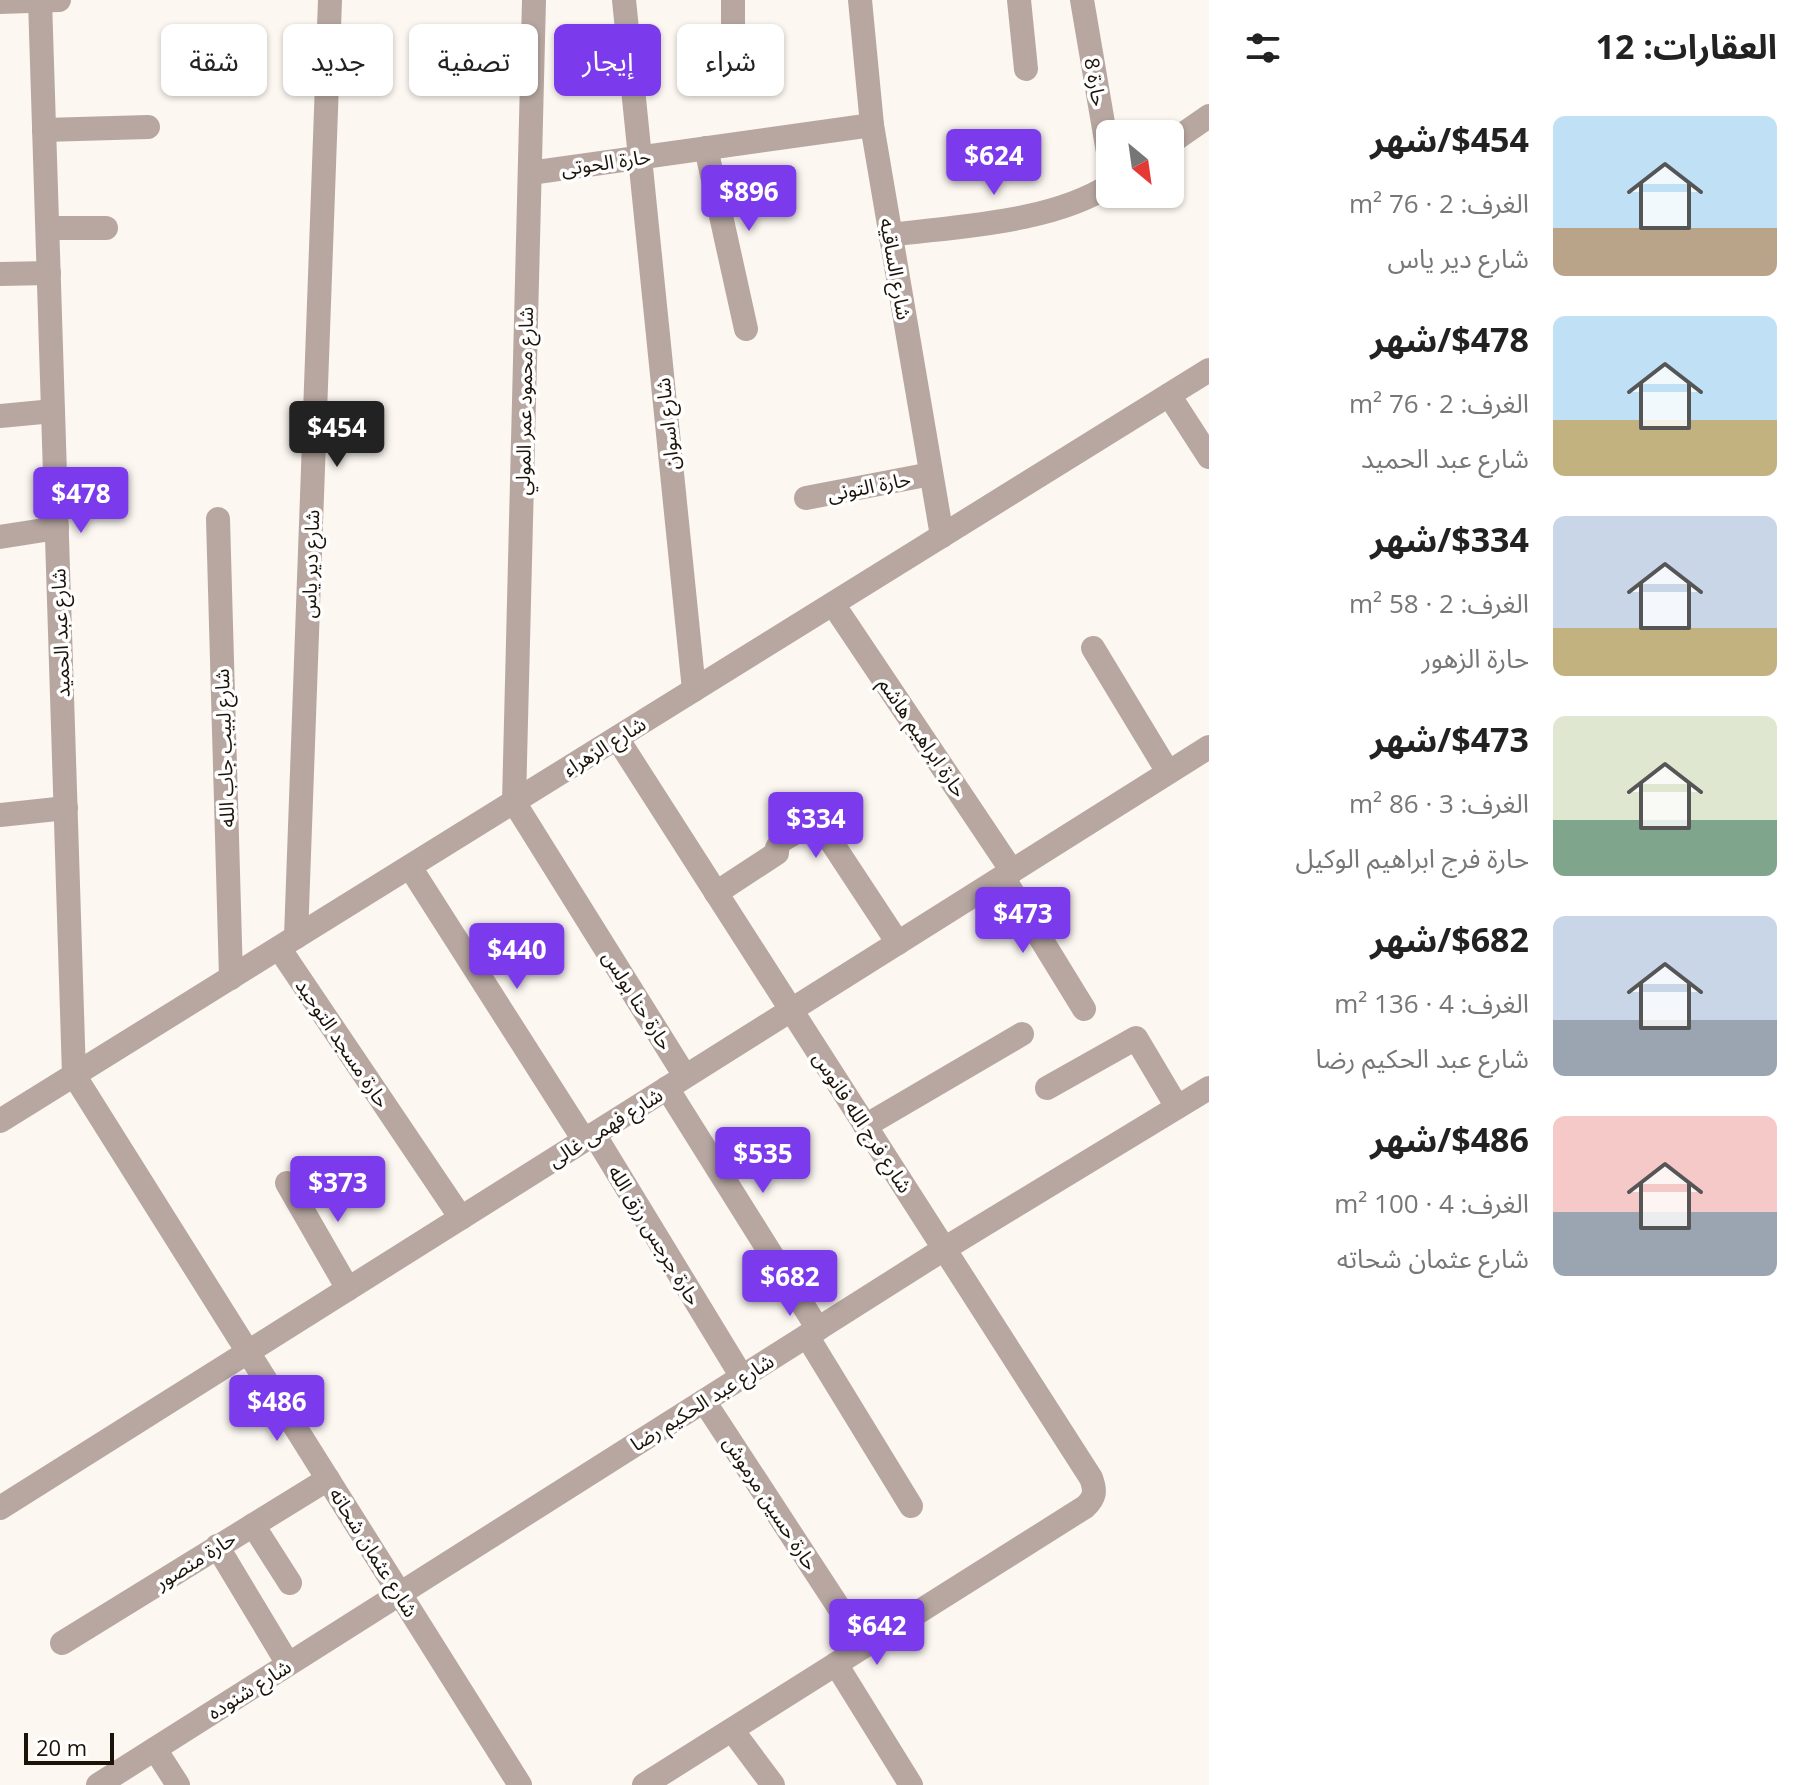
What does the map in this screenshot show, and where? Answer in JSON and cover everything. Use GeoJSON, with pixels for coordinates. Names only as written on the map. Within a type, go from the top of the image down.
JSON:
{"type":"FeatureCollection","features":[{"type":"Feature","properties":{"kind":"street","name":"شارع عبد الحميد"},"geometry":{"type":"LineString","coordinates":[[40,0],[74,1075]]}},
{"type":"Feature","properties":{"kind":"street"},"geometry":{"type":"LineString","coordinates":[[0,2],[59,0]]}},
{"type":"Feature","properties":{"kind":"street","name":"شارع دير ياس"},"geometry":{"type":"LineString","coordinates":[[288,942],[330,0]]}},
{"type":"Feature","properties":{"kind":"street","name":"شارع محمود عمر المولي"},"geometry":{"type":"LineString","coordinates":[[514,802],[534,0]]}},
{"type":"Feature","properties":{"kind":"street","name":"شارع اسوان"},"geometry":{"type":"LineString","coordinates":[[624,0],[694,690]]}},
{"type":"Feature","properties":{"kind":"street"},"geometry":{"type":"LineString","coordinates":[[733,0],[733,24]]}},
{"type":"Feature","properties":{"kind":"street","name":"شارع الساقيه"},"geometry":{"type":"LineString","coordinates":[[860,0],[872,125],[942,536]]}},
{"type":"Feature","properties":{"kind":"street"},"geometry":{"type":"LineString","coordinates":[[1019,0],[1026,69]]}},
{"type":"Feature","properties":{"kind":"street","name":"حارة 8"},"geometry":{"type":"LineString","coordinates":[[1082,0],[1102,120]]}},
{"type":"Feature","properties":{"kind":"street"},"geometry":{"type":"LineString","coordinates":[[1184,133],[1209,116]]}},
{"type":"Feature","properties":{"kind":"street","name":"حارة الحوتى"},"geometry":{"type":"LineString","coordinates":[[530,173],[872,125]]}},
{"type":"Feature","properties":{"kind":"street"},"geometry":{"type":"LineString","coordinates":[[44,130],[148,127]]}},
{"type":"Feature","properties":{"kind":"street"},"geometry":{"type":"LineString","coordinates":[[706,148],[746,329]]}},
{"type":"Feature","properties":{"kind":"street"},"geometry":{"type":"LineString","coordinates":[[890,235],[1042,212],[1096,193]]}},
{"type":"Feature","properties":{"kind":"street"},"geometry":{"type":"LineString","coordinates":[[48,228],[106,228]]}},
{"type":"Feature","properties":{"kind":"street"},"geometry":{"type":"LineString","coordinates":[[0,274],[49,273]]}},
{"type":"Feature","properties":{"kind":"street","name":"شارع الزهراء"},"geometry":{"type":"LineString","coordinates":[[0,1121],[1209,370]]}},
{"type":"Feature","properties":{"kind":"street"},"geometry":{"type":"LineString","coordinates":[[1169,395],[1209,457]]}},
{"type":"Feature","properties":{"kind":"street"},"geometry":{"type":"LineString","coordinates":[[0,416],[53,411]]}},
{"type":"Feature","properties":{"kind":"street","name":"حارة التونى"},"geometry":{"type":"LineString","coordinates":[[806,498],[931,474]]}},
{"type":"Feature","properties":{"kind":"street","name":"شارع لبيب جاب الله"},"geometry":{"type":"LineString","coordinates":[[218,519],[231,978]]}},
{"type":"Feature","properties":{"kind":"street"},"geometry":{"type":"LineString","coordinates":[[0,537],[57,528]]}},
{"type":"Feature","properties":{"kind":"street","name":"حارة ابراهيم هاشم"},"geometry":{"type":"LineString","coordinates":[[833,604],[1008,874],[1084,1009]]}},
{"type":"Feature","properties":{"kind":"street"},"geometry":{"type":"LineString","coordinates":[[1093,648],[1168,772]]}},
{"type":"Feature","properties":{"kind":"street","name":"شارع فرج الله فانوس"},"geometry":{"type":"LineString","coordinates":[[617,738],[1091,1478],[1095,1489],[1093,1499],[1085,1507],[864,1646]]}},
{"type":"Feature","properties":{"kind":"street","name":"شارع فهمى غالى"},"geometry":{"type":"LineString","coordinates":[[0,1508],[1209,747]]}},
{"type":"Feature","properties":{"kind":"street","name":"حارة حنا بولس"},"geometry":{"type":"LineString","coordinates":[[514,802],[676,1082],[911,1506]]}},
{"type":"Feature","properties":{"kind":"street"},"geometry":{"type":"LineString","coordinates":[[0,815],[66,808]]}},
{"type":"Feature","properties":{"kind":"street"},"geometry":{"type":"LineString","coordinates":[[716,893],[777,853],[781,841],[817,820],[898,943]]}},
{"type":"Feature","properties":{"kind":"street","name":"حارة جرجس رزق الله"},"geometry":{"type":"LineString","coordinates":[[410,867],[589,1137],[742,1377]]}},
{"type":"Feature","properties":{"kind":"street","name":"حارة مسجد التوحيد"},"geometry":{"type":"LineString","coordinates":[[288,942],[461,1218]]}},
{"type":"Feature","properties":{"kind":"street"},"geometry":{"type":"LineString","coordinates":[[865,1126],[1022,1034]]}},
{"type":"Feature","properties":{"kind":"street"},"geometry":{"type":"LineString","coordinates":[[1047,1088],[1136,1038],[1177,1107]]}},
{"type":"Feature","properties":{"kind":"street","name":"شارع عثمان شحاته"},"geometry":{"type":"LineString","coordinates":[[74,1075],[520,1785]]}},
{"type":"Feature","properties":{"kind":"street","name":"شارع عبد الحكيم رضا"},"geometry":{"type":"LineString","coordinates":[[400,1594],[944,1249],[1209,1088]]}},
{"type":"Feature","properties":{"kind":"street"},"geometry":{"type":"LineString","coordinates":[[287,1183],[348,1289]]}},
{"type":"Feature","properties":{"kind":"street","name":"حارة حسين مرموش"},"geometry":{"type":"LineString","coordinates":[[704,1401],[864,1646]]}},
{"type":"Feature","properties":{"kind":"street","name":"حارة منصور"},"geometry":{"type":"LineString","coordinates":[[62,1643],[328,1479]]}},
{"type":"Feature","properties":{"kind":"street"},"geometry":{"type":"LineString","coordinates":[[253,1525],[290,1583]]}},
{"type":"Feature","properties":{"kind":"street"},"geometry":{"type":"LineString","coordinates":[[217,1546],[288,1664]]}},
{"type":"Feature","properties":{"kind":"street","name":"شارع شنوده"},"geometry":{"type":"LineString","coordinates":[[98,1785],[400,1594]]}},
{"type":"Feature","properties":{"kind":"street"},"geometry":{"type":"LineString","coordinates":[[644,1785],[680,1776],[732,1730],[864,1646]]}},
{"type":"Feature","properties":{"kind":"street"},"geometry":{"type":"LineString","coordinates":[[836,1664],[911,1785]]}},
{"type":"Feature","properties":{"kind":"street"},"geometry":{"type":"LineString","coordinates":[[732,1730],[773,1785]]}},
{"type":"Feature","properties":{"kind":"street"},"geometry":{"type":"LineString","coordinates":[[155,1749],[178,1785]]}}]}
